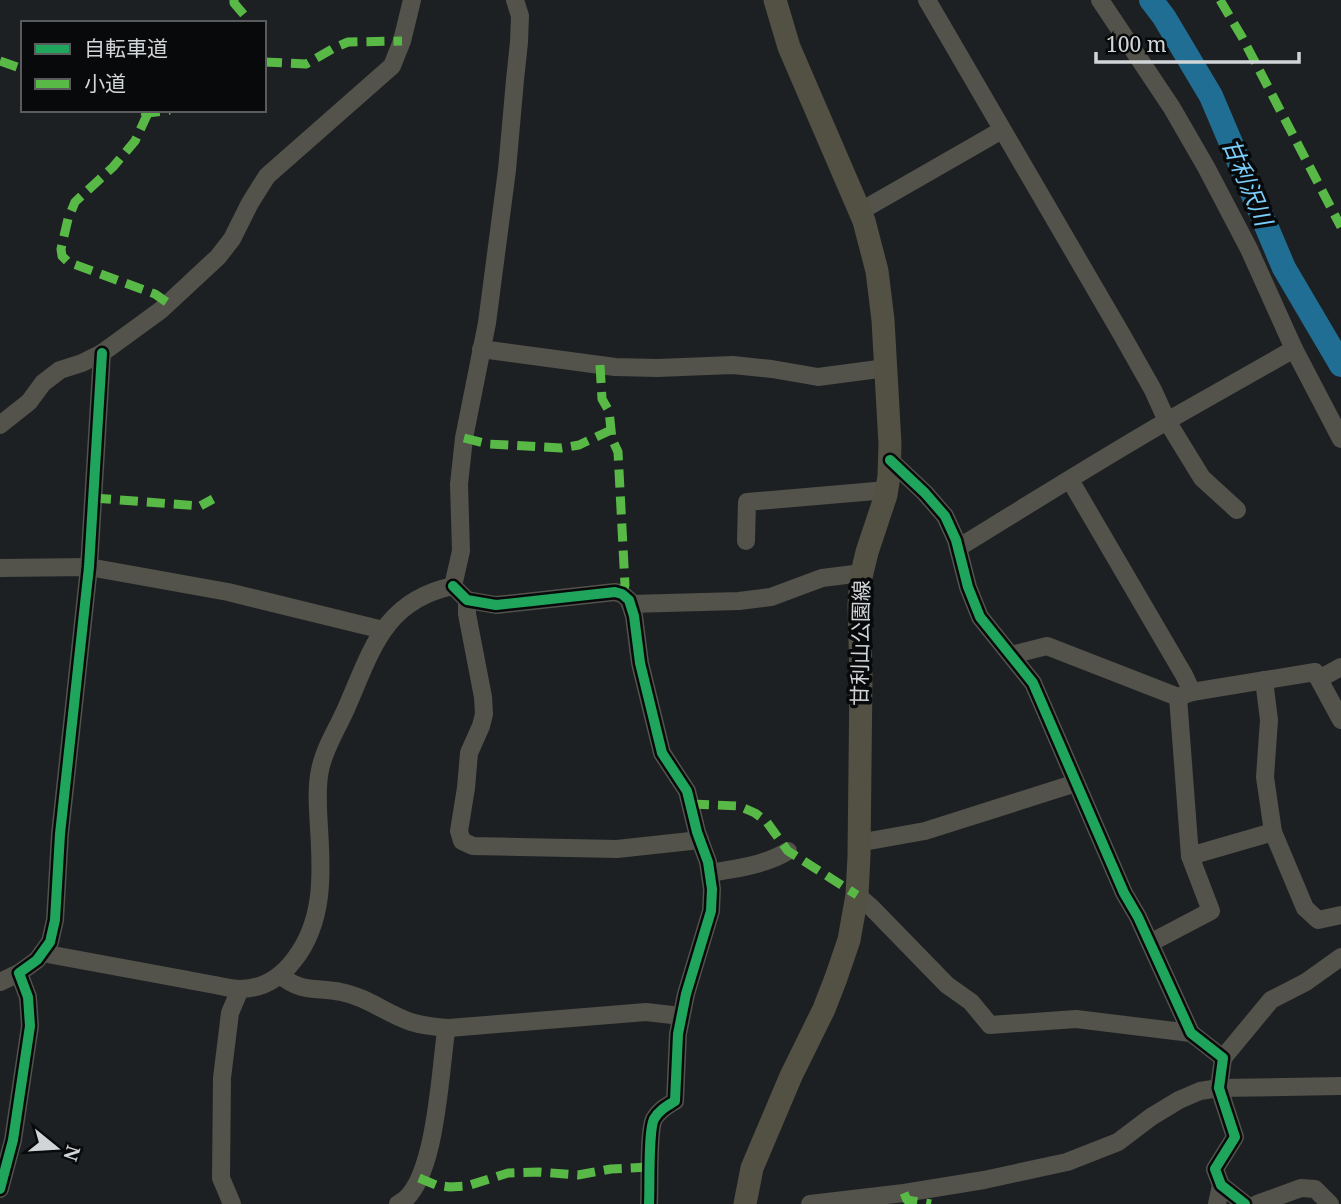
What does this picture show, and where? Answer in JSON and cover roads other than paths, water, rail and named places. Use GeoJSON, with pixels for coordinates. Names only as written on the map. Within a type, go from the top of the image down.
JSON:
{"type":"FeatureCollection","features":[{"type":"Feature","properties":{"kind":"main road","name":"甘利山公園線"},"geometry":{"type":"LineString","coordinates":[[745,1204],[752,1168],[836,978],[849,940],[858,895],[859,605],[862,573],[887,490],[890,460],[883,320],[877,271],[864,221],[789,47],[775,0]]}},
{"type":"Feature","properties":{"kind":"street"},"geometry":{"type":"LineString","coordinates":[[0,425],[29,402],[43,383],[60,370],[102,353],[161,310],[218,257],[232,239],[267,176],[392,66],[402,41],[412,0]]}},
{"type":"Feature","properties":{"kind":"street"},"geometry":{"type":"LineString","coordinates":[[453,586],[461,551],[459,484],[464,438],[487,323],[507,170],[519,42],[520,16],[515,0]]}},
{"type":"Feature","properties":{"kind":"street"},"geometry":{"type":"LineString","coordinates":[[927,0],[1122,335],[1167,421],[1202,478],[1237,510]]}},
{"type":"Feature","properties":{"kind":"street"},"geometry":{"type":"LineString","coordinates":[[1100,0],[1172,108],[1206,167],[1245,240],[1294,349],[1341,439]]}},
{"type":"Feature","properties":{"kind":"street"},"geometry":{"type":"LineString","coordinates":[[859,212],[1002,130]]}},
{"type":"Feature","properties":{"kind":"street"},"geometry":{"type":"LineString","coordinates":[[481,349],[615,367],[733,365],[818,377],[886,368]]}},
{"type":"Feature","properties":{"kind":"street"},"geometry":{"type":"LineString","coordinates":[[958,548],[1098,461],[1294,349]]}},
{"type":"Feature","properties":{"kind":"street"},"geometry":{"type":"LineString","coordinates":[[0,982],[37,960],[50,942],[55,920],[60,834],[89,567],[102,353]]}},
{"type":"Feature","properties":{"kind":"street"},"geometry":{"type":"LineString","coordinates":[[890,460],[945,516],[956,540],[968,587],[980,617],[1032,683],[1124,893],[1191,1033],[1223,1058]]}},
{"type":"Feature","properties":{"kind":"street"},"geometry":{"type":"LineString","coordinates":[[1070,480],[1184,675],[1190,856],[1211,911],[1150,943]]}},
{"type":"Feature","properties":{"kind":"street"},"geometry":{"type":"LineString","coordinates":[[746,541],[747,502],[887,490]]}},
{"type":"Feature","properties":{"kind":"street"},"geometry":{"type":"LineString","coordinates":[[0,568],[89,567],[228,592],[383,630]]}},
{"type":"Feature","properties":{"kind":"street"},"geometry":{"type":"LineString","coordinates":[[630,604],[739,601],[771,597],[822,578],[862,573]]}},
{"type":"Feature","properties":{"kind":"street"},"geometry":{"type":"LineString","coordinates":[[453,586],[467,600],[496,605],[615,592],[629,600],[634,616],[640,663],[662,752],[687,791],[708,862],[712,889],[711,911],[681,1016],[676,1101],[663,1108],[653,1121],[649,1204]]}},
{"type":"Feature","properties":{"kind":"street"},"geometry":{"type":"LineString","coordinates":[[41,953],[240,989],[274,980],[280,975],[303,948],[313,927],[320,899],[317,796],[319,771],[325,750],[377,640],[390,620],[407,604],[437,590],[453,586]]}},
{"type":"Feature","properties":{"kind":"street"},"geometry":{"type":"LineString","coordinates":[[467,600],[484,714],[469,752],[459,831],[462,841],[473,846],[617,849],[700,840]]}},
{"type":"Feature","properties":{"kind":"street"},"geometry":{"type":"LineString","coordinates":[[1011,655],[1047,646],[1185,694],[1315,672],[1341,720]]}},
{"type":"Feature","properties":{"kind":"street"},"geometry":{"type":"LineString","coordinates":[[1319,680],[1341,667]]}},
{"type":"Feature","properties":{"kind":"street"},"geometry":{"type":"LineString","coordinates":[[1264,680],[1269,720],[1265,777],[1273,832],[1305,908],[1318,920],[1341,915]]}},
{"type":"Feature","properties":{"kind":"street"},"geometry":{"type":"LineString","coordinates":[[859,840],[869,841],[925,831],[1076,783]]}},
{"type":"Feature","properties":{"kind":"street"},"geometry":{"type":"LineString","coordinates":[[1190,856],[1273,832]]}},
{"type":"Feature","properties":{"kind":"street"},"geometry":{"type":"LineString","coordinates":[[710,873],[777,858],[788,851]]}},
{"type":"Feature","properties":{"kind":"street"},"geometry":{"type":"LineString","coordinates":[[858,895],[947,985],[971,1002],[990,1025],[1076,1020],[1191,1033]]}},
{"type":"Feature","properties":{"kind":"street"},"geometry":{"type":"LineString","coordinates":[[1245,1204],[1221,1185],[1215,1169],[1235,1137],[1219,1088],[1223,1058],[1271,1000],[1306,982],[1341,957]]}},
{"type":"Feature","properties":{"kind":"street"},"geometry":{"type":"LineString","coordinates":[[0,1189],[13,1140],[30,1026],[28,997],[19,973]]}},
{"type":"Feature","properties":{"kind":"street"},"geometry":{"type":"LineString","coordinates":[[280,975],[298,987],[360,997],[410,1021],[449,1028],[646,1012],[681,1016]]}},
{"type":"Feature","properties":{"kind":"street"},"geometry":{"type":"LineString","coordinates":[[232,1204],[221,1178],[222,1079],[230,1013],[240,989]]}},
{"type":"Feature","properties":{"kind":"street"},"geometry":{"type":"LineString","coordinates":[[398,1204],[402,1203],[415,1187],[428,1156],[446,1032],[449,1028]]}},
{"type":"Feature","properties":{"kind":"street"},"geometry":{"type":"LineString","coordinates":[[810,1204],[917,1191],[1067,1162],[1118,1142],[1151,1117],[1199,1091],[1219,1088],[1341,1086]]}},
{"type":"Feature","properties":{"kind":"street"},"geometry":{"type":"LineString","coordinates":[[1217,1204],[1221,1185]]}},
{"type":"Feature","properties":{"kind":"street"},"geometry":{"type":"LineString","coordinates":[[1257,1204],[1301,1188],[1315,1189],[1330,1204]]}},
{"type":"Feature","properties":{"kind":"waterway","name":"甘利沢川"},"geometry":{"type":"LineString","coordinates":[[1151,0],[1211,96],[1284,268],[1341,365]]}}]}
